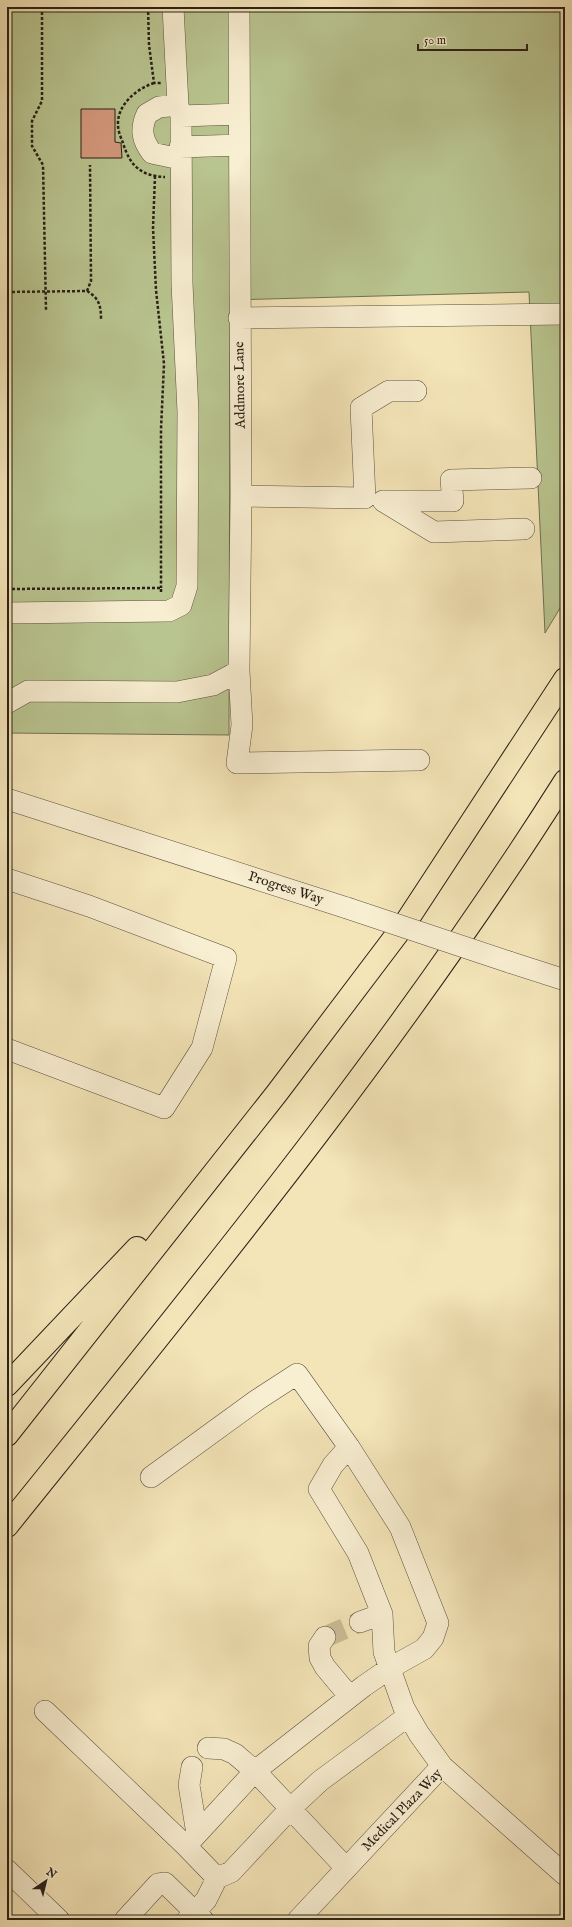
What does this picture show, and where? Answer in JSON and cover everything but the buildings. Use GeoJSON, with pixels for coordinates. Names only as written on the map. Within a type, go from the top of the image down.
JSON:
{"type":"FeatureCollection","features":[{"type":"Feature","properties":{"kind":"highway"},"geometry":{"type":"LineString","coordinates":[[7,1435],[240,1139],[408,918],[565,679]]}},
{"type":"Feature","properties":{"kind":"highway"},"geometry":{"type":"LineString","coordinates":[[7,1526],[316,1136],[458,943],[565,781]]}},
{"type":"Feature","properties":{"kind":"highway"},"geometry":{"type":"LineString","coordinates":[[7,1385],[240,1139]]}},
{"type":"Feature","properties":{"kind":"highway"},"geometry":{"type":"LineString","coordinates":[[7,1539],[80,1434]]}},
{"type":"Feature","properties":{"kind":"street"},"geometry":{"type":"LineString","coordinates":[[7,613],[169,611],[181,605],[187,586],[188,412],[182,283],[179,110],[173,7]]}},
{"type":"Feature","properties":{"kind":"street","name":"Addmore Lane"},"geometry":{"type":"LineString","coordinates":[[239,7],[239,318],[241,496],[239,671],[242,725],[237,763],[419,760]]}},
{"type":"Feature","properties":{"kind":"street"},"geometry":{"type":"LineString","coordinates":[[239,114],[179,110],[159,107],[147,114],[142,131],[144,143],[152,153],[180,153],[239,145]]}},
{"type":"Feature","properties":{"kind":"street"},"geometry":{"type":"LineString","coordinates":[[239,318],[565,314]]}},
{"type":"Feature","properties":{"kind":"street"},"geometry":{"type":"LineString","coordinates":[[374,500],[361,408],[389,391],[416,391]]}},
{"type":"Feature","properties":{"kind":"street"},"geometry":{"type":"LineString","coordinates":[[456,531],[451,480],[531,478]]}},
{"type":"Feature","properties":{"kind":"street"},"geometry":{"type":"LineString","coordinates":[[241,496],[453,501]]}},
{"type":"Feature","properties":{"kind":"street"},"geometry":{"type":"LineString","coordinates":[[374,500],[434,532],[524,529]]}},
{"type":"Feature","properties":{"kind":"street"},"geometry":{"type":"LineString","coordinates":[[7,703],[28,692],[176,692],[213,685],[239,671]]}},
{"type":"Feature","properties":{"kind":"street","name":"Progress Way"},"geometry":{"type":"LineString","coordinates":[[7,799],[347,908],[565,980]]}},
{"type":"Feature","properties":{"kind":"street"},"geometry":{"type":"LineString","coordinates":[[7,879],[88,906],[226,958],[202,1048],[164,1108],[7,1049]]}},
{"type":"Feature","properties":{"kind":"street"},"geometry":{"type":"LineString","coordinates":[[152,1477],[257,1400],[297,1374],[349,1447],[400,1527],[438,1623],[433,1638],[424,1649],[390,1668],[350,1697],[255,1771],[191,1840]]}},
{"type":"Feature","properties":{"kind":"street"},"geometry":{"type":"LineString","coordinates":[[349,1447],[333,1465],[319,1489],[358,1553],[382,1614],[384,1652],[404,1708],[418,1734],[442,1766]]}},
{"type":"Feature","properties":{"kind":"street"},"geometry":{"type":"LineString","coordinates":[[360,1622],[382,1614]]}},
{"type":"Feature","properties":{"kind":"street"},"geometry":{"type":"LineString","coordinates":[[325,1637],[319,1646],[320,1658],[350,1697]]}},
{"type":"Feature","properties":{"kind":"street"},"geometry":{"type":"LineString","coordinates":[[45,1711],[191,1840],[218,1878]]}},
{"type":"Feature","properties":{"kind":"street"},"geometry":{"type":"LineString","coordinates":[[125,1920],[158,1884],[165,1883],[195,1917],[218,1878],[231,1872],[290,1809],[320,1781],[408,1716]]}},
{"type":"Feature","properties":{"kind":"street"},"geometry":{"type":"LineString","coordinates":[[208,1748],[224,1749],[235,1754],[255,1771],[346,1868]]}},
{"type":"Feature","properties":{"kind":"street","name":"Medical Plaza Way"},"geometry":{"type":"LineString","coordinates":[[298,1920],[442,1766],[565,1875]]}},
{"type":"Feature","properties":{"kind":"street"},"geometry":{"type":"LineString","coordinates":[[191,1840],[189,1785],[192,1767]]}},
{"type":"Feature","properties":{"kind":"street"},"geometry":{"type":"LineString","coordinates":[[7,1870],[59,1920]]}},
{"type":"Feature","properties":{"kind":"path"},"geometry":{"type":"LineString","coordinates":[[42,7],[42,101],[32,121],[32,146],[43,165],[46,310]]}},
{"type":"Feature","properties":{"kind":"path"},"geometry":{"type":"LineString","coordinates":[[148,7],[149,45],[154,83],[177,82]]}},
{"type":"Feature","properties":{"kind":"path"},"geometry":{"type":"LineString","coordinates":[[87,291],[91,281],[90,165]]}},
{"type":"Feature","properties":{"kind":"path"},"geometry":{"type":"LineString","coordinates":[[155,176],[153,228],[155,283],[164,364],[161,429],[161,611]]}},
{"type":"Feature","properties":{"kind":"path"},"geometry":{"type":"LineString","coordinates":[[7,292],[87,291],[94,295],[101,306],[101,319]]}},
{"type":"Feature","properties":{"kind":"path"},"geometry":{"type":"LineString","coordinates":[[7,589],[161,588]]}},
{"type":"Feature","properties":{"kind":"green space"},"geometry":{"type":"Polygon","coordinates":[[[7,7],[565,7],[565,600],[545,633],[529,292],[230,300],[229,735],[7,733],[7,7]]]}},
{"type":"Feature","properties":{"kind":"tunnel"},"geometry":{"type":"LineString","coordinates":[[325,1637],[360,1622]]}}]}
